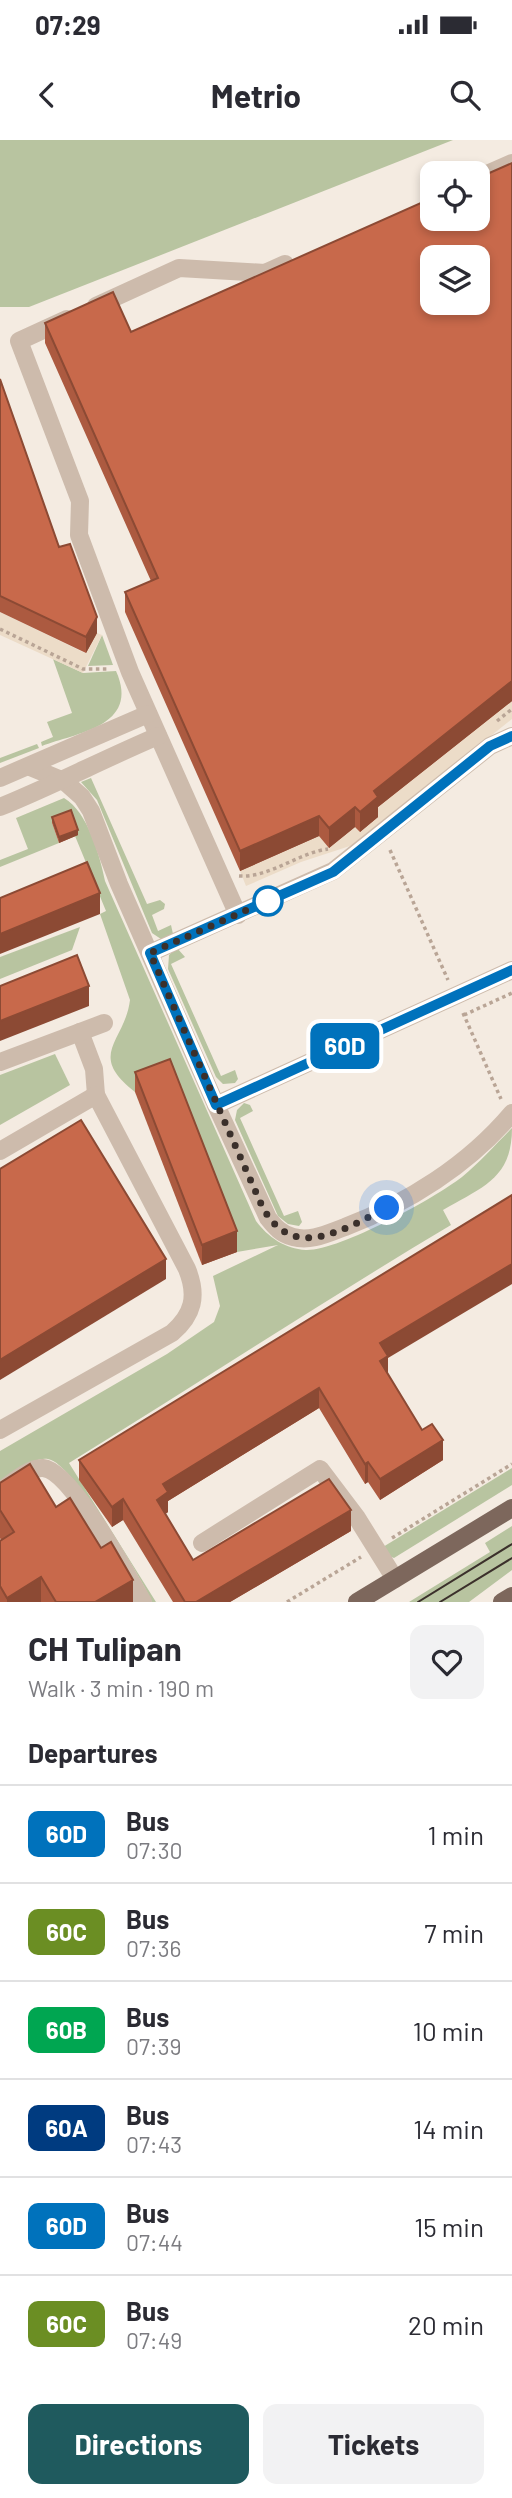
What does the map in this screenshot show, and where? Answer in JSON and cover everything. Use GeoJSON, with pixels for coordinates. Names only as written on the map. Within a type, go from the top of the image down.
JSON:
{"type":"FeatureCollection","features":[{"type":"Feature","properties":{"kind":"main road"},"geometry":{"type":"LineString","coordinates":[[358,1602],[512,1508]]}},
{"type":"Feature","properties":{"kind":"main road"},"geometry":{"type":"LineString","coordinates":[[502,1602],[512,1596]]}},
{"type":"Feature","properties":{"kind":"street"},"geometry":{"type":"LineString","coordinates":[[490,173],[512,163]]}},
{"type":"Feature","properties":{"kind":"street"},"geometry":{"type":"LineString","coordinates":[[238,915],[130,672],[79,535],[80,501],[19,341],[179,268],[265,273],[301,257]]}},
{"type":"Feature","properties":{"kind":"street"},"geometry":{"type":"LineString","coordinates":[[0,778],[148,714]]}},
{"type":"Feature","properties":{"kind":"street"},"geometry":{"type":"LineString","coordinates":[[0,807],[64,781],[84,767],[158,736]]}},
{"type":"Feature","properties":{"kind":"street"},"geometry":{"type":"LineString","coordinates":[[150,953],[333,872],[490,746],[512,736]]}},
{"type":"Feature","properties":{"kind":"street"},"geometry":{"type":"LineString","coordinates":[[30,767],[64,781],[82,797],[91,811],[114,872],[216,1105],[268,1218],[278,1230],[292,1237],[306,1239],[365,1219],[409,1198],[450,1171],[512,1113]]}},
{"type":"Feature","properties":{"kind":"street"},"geometry":{"type":"LineString","coordinates":[[216,1105],[512,970]]}},
{"type":"Feature","properties":{"kind":"street"},"geometry":{"type":"LineString","coordinates":[[0,1062],[104,1023]]}},
{"type":"Feature","properties":{"kind":"street"},"geometry":{"type":"LineString","coordinates":[[0,1430],[172,1334],[185,1321],[192,1308],[193,1286],[187,1269],[96,1095],[94,1069],[79,1032]]}},
{"type":"Feature","properties":{"kind":"street"},"geometry":{"type":"LineString","coordinates":[[0,1151],[96,1095]]}},
{"type":"Feature","properties":{"kind":"street"},"geometry":{"type":"LineString","coordinates":[[0,1491],[34,1470],[41,1468],[54,1472],[84,1506],[143,1602]]}},
{"type":"Feature","properties":{"kind":"street"},"geometry":{"type":"LineString","coordinates":[[202,1543],[320,1469],[357,1518],[395,1579]]}},
{"type":"Feature","properties":{"kind":"path"},"geometry":{"type":"LineString","coordinates":[[0,629],[83,668],[130,672]]}},
{"type":"Feature","properties":{"kind":"path"},"geometry":{"type":"LineString","coordinates":[[491,726],[512,709]]}},
{"type":"Feature","properties":{"kind":"path"},"geometry":{"type":"LineString","coordinates":[[237,874],[255,875],[303,855],[333,848]]}},
{"type":"Feature","properties":{"kind":"path"},"geometry":{"type":"LineString","coordinates":[[464,1015],[512,993]]}},
{"type":"Feature","properties":{"kind":"path"},"geometry":{"type":"LineString","coordinates":[[382,1544],[512,1464]]}},
{"type":"Feature","properties":{"kind":"path"},"geometry":{"type":"LineString","coordinates":[[287,1602],[369,1552]]}},
{"type":"Feature","properties":{"kind":"green space"},"geometry":{"type":"Polygon","coordinates":[[[0,140],[453,140],[29,307],[0,307],[0,140]]]}},
{"type":"Feature","properties":{"kind":"green space"},"geometry":{"type":"Polygon","coordinates":[[[102,635],[113,665],[88,666],[102,635]]]}},
{"type":"Feature","properties":{"kind":"green space"},"geometry":{"type":"Polygon","coordinates":[[[53,659],[83,673],[116,671],[121,690],[120,705],[101,725],[42,746],[41,742],[53,737],[47,722],[72,713],[53,659]]]}},
{"type":"Feature","properties":{"kind":"green space"},"geometry":{"type":"Polygon","coordinates":[[[37,744],[39,748],[0,763],[0,758],[37,744]]]}},
{"type":"Feature","properties":{"kind":"green space"},"geometry":{"type":"Polygon","coordinates":[[[91,778],[147,904],[160,900],[165,904],[164,909],[152,915],[158,931],[171,925],[173,934],[161,939],[152,933],[97,800],[81,782],[91,778]]]}},
{"type":"Feature","properties":{"kind":"green space"},"geometry":{"type":"Polygon","coordinates":[[[64,798],[80,813],[86,824],[96,847],[105,881],[256,1221],[272,1237],[284,1245],[306,1250],[321,1248],[363,1233],[409,1210],[462,1177],[512,1128],[507,1159],[492,1180],[443,1210],[451,1225],[69,1463],[156,1602],[152,1602],[121,1547],[89,1499],[59,1465],[48,1459],[36,1460],[0,1482],[0,1451],[167,1354],[214,1322],[220,1306],[213,1276],[278,1245],[237,1252],[170,1079],[135,1092],[113,1068],[112,1048],[127,1014],[130,1000],[100,914],[106,911],[75,836],[52,823],[59,843],[0,867],[0,860],[28,849],[16,818],[64,798]]]}},
{"type":"Feature","properties":{"kind":"green space"},"geometry":{"type":"Polygon","coordinates":[[[80,927],[72,950],[0,979],[0,957],[80,927]]]}},
{"type":"Feature","properties":{"kind":"green space"},"geometry":{"type":"Polygon","coordinates":[[[177,948],[185,957],[171,964],[221,1076],[235,1070],[238,1079],[235,1083],[223,1084],[216,1077],[168,969],[169,955],[177,948]]]}},
{"type":"Feature","properties":{"kind":"green space"},"geometry":{"type":"Polygon","coordinates":[[[55,1054],[70,1085],[0,1125],[0,1075],[55,1054]]]}},
{"type":"Feature","properties":{"kind":"green space"},"geometry":{"type":"Polygon","coordinates":[[[244,1103],[250,1105],[253,1111],[240,1118],[284,1216],[298,1211],[302,1222],[299,1226],[288,1224],[278,1216],[235,1120],[237,1110],[244,1103]]]}},
{"type":"Feature","properties":{"kind":"green space"},"geometry":{"type":"Polygon","coordinates":[[[512,1468],[512,1485],[394,1558],[389,1556],[383,1547],[512,1468]]]}},
{"type":"Feature","properties":{"kind":"green space"},"geometry":{"type":"Polygon","coordinates":[[[512,1526],[512,1570],[469,1602],[409,1602],[490,1552],[485,1543],[512,1526]]]}},
{"type":"Feature","properties":{"kind":"shaded area"},"geometry":{"type":"Polygon","coordinates":[[[0,612],[85,653],[97,633],[102,635],[83,673],[0,635],[0,612]]]}},
{"type":"Feature","properties":{"kind":"shaded area"},"geometry":{"type":"Polygon","coordinates":[[[512,701],[512,719],[356,844],[301,862],[246,886],[240,871],[308,841],[512,701]]]}},
{"type":"Feature","properties":{"kind":"building"},"geometry":{"type":"Polygon","coordinates":[[[512,163],[512,681],[374,791],[378,797],[360,812],[355,807],[329,828],[319,816],[240,851],[125,592],[158,578],[45,323],[113,292],[131,332],[420,203],[420,231],[490,231],[490,173],[512,163]]]}},
{"type":"Feature","properties":{"kind":"building"},"geometry":{"type":"Polygon","coordinates":[[[0,379],[59,547],[70,544],[97,617],[86,637],[0,596],[0,379]]]}},
{"type":"Feature","properties":{"kind":"building"},"geometry":{"type":"Polygon","coordinates":[[[71,810],[78,830],[59,837],[52,817],[71,810]]]}},
{"type":"Feature","properties":{"kind":"building"},"geometry":{"type":"Polygon","coordinates":[[[87,862],[100,893],[0,934],[0,898],[87,862]]]}},
{"type":"Feature","properties":{"kind":"building"},"geometry":{"type":"Polygon","coordinates":[[[77,955],[89,986],[0,1021],[0,986],[77,955]]]}},
{"type":"Feature","properties":{"kind":"building"},"geometry":{"type":"Polygon","coordinates":[[[170,1059],[237,1231],[202,1245],[135,1072],[170,1059]]]}},
{"type":"Feature","properties":{"kind":"building"},"geometry":{"type":"Polygon","coordinates":[[[81,1120],[166,1259],[0,1360],[0,1169],[81,1120]]]}},
{"type":"Feature","properties":{"kind":"building"},"geometry":{"type":"Polygon","coordinates":[[[512,1195],[512,1264],[380,1343],[388,1356],[380,1361],[422,1430],[432,1424],[443,1440],[380,1479],[368,1462],[365,1464],[319,1388],[163,1484],[168,1492],[157,1500],[193,1560],[329,1479],[351,1510],[196,1602],[185,1602],[123,1499],[112,1507],[79,1460],[512,1195]]]}},
{"type":"Feature","properties":{"kind":"building"},"geometry":{"type":"Polygon","coordinates":[[[30,1464],[56,1507],[70,1498],[101,1548],[111,1542],[133,1580],[95,1602],[56,1602],[41,1577],[7,1598],[0,1586],[0,1541],[14,1532],[0,1510],[0,1483],[30,1464]]]}},
{"type":"Feature","properties":{"kind":"tram line"},"geometry":{"type":"LineString","coordinates":[[418,1602],[512,1544]]}},
{"type":"Feature","properties":{"kind":"tram line"},"geometry":{"type":"LineString","coordinates":[[440,1602],[512,1558]]}},
{"type":"Feature","properties":{"kind":"bus line","name":"60D"},"geometry":{"type":"LineString","coordinates":[[512,736],[490,746],[333,872],[150,953],[216,1105],[512,970]]}},
{"type":"Feature","properties":{"kind":"route"},"geometry":{"type":"LineString","coordinates":[[268,901],[274,898],[150,953],[262,1206],[278,1230],[292,1237],[306,1239],[365,1219],[387,1208]]}}]}
